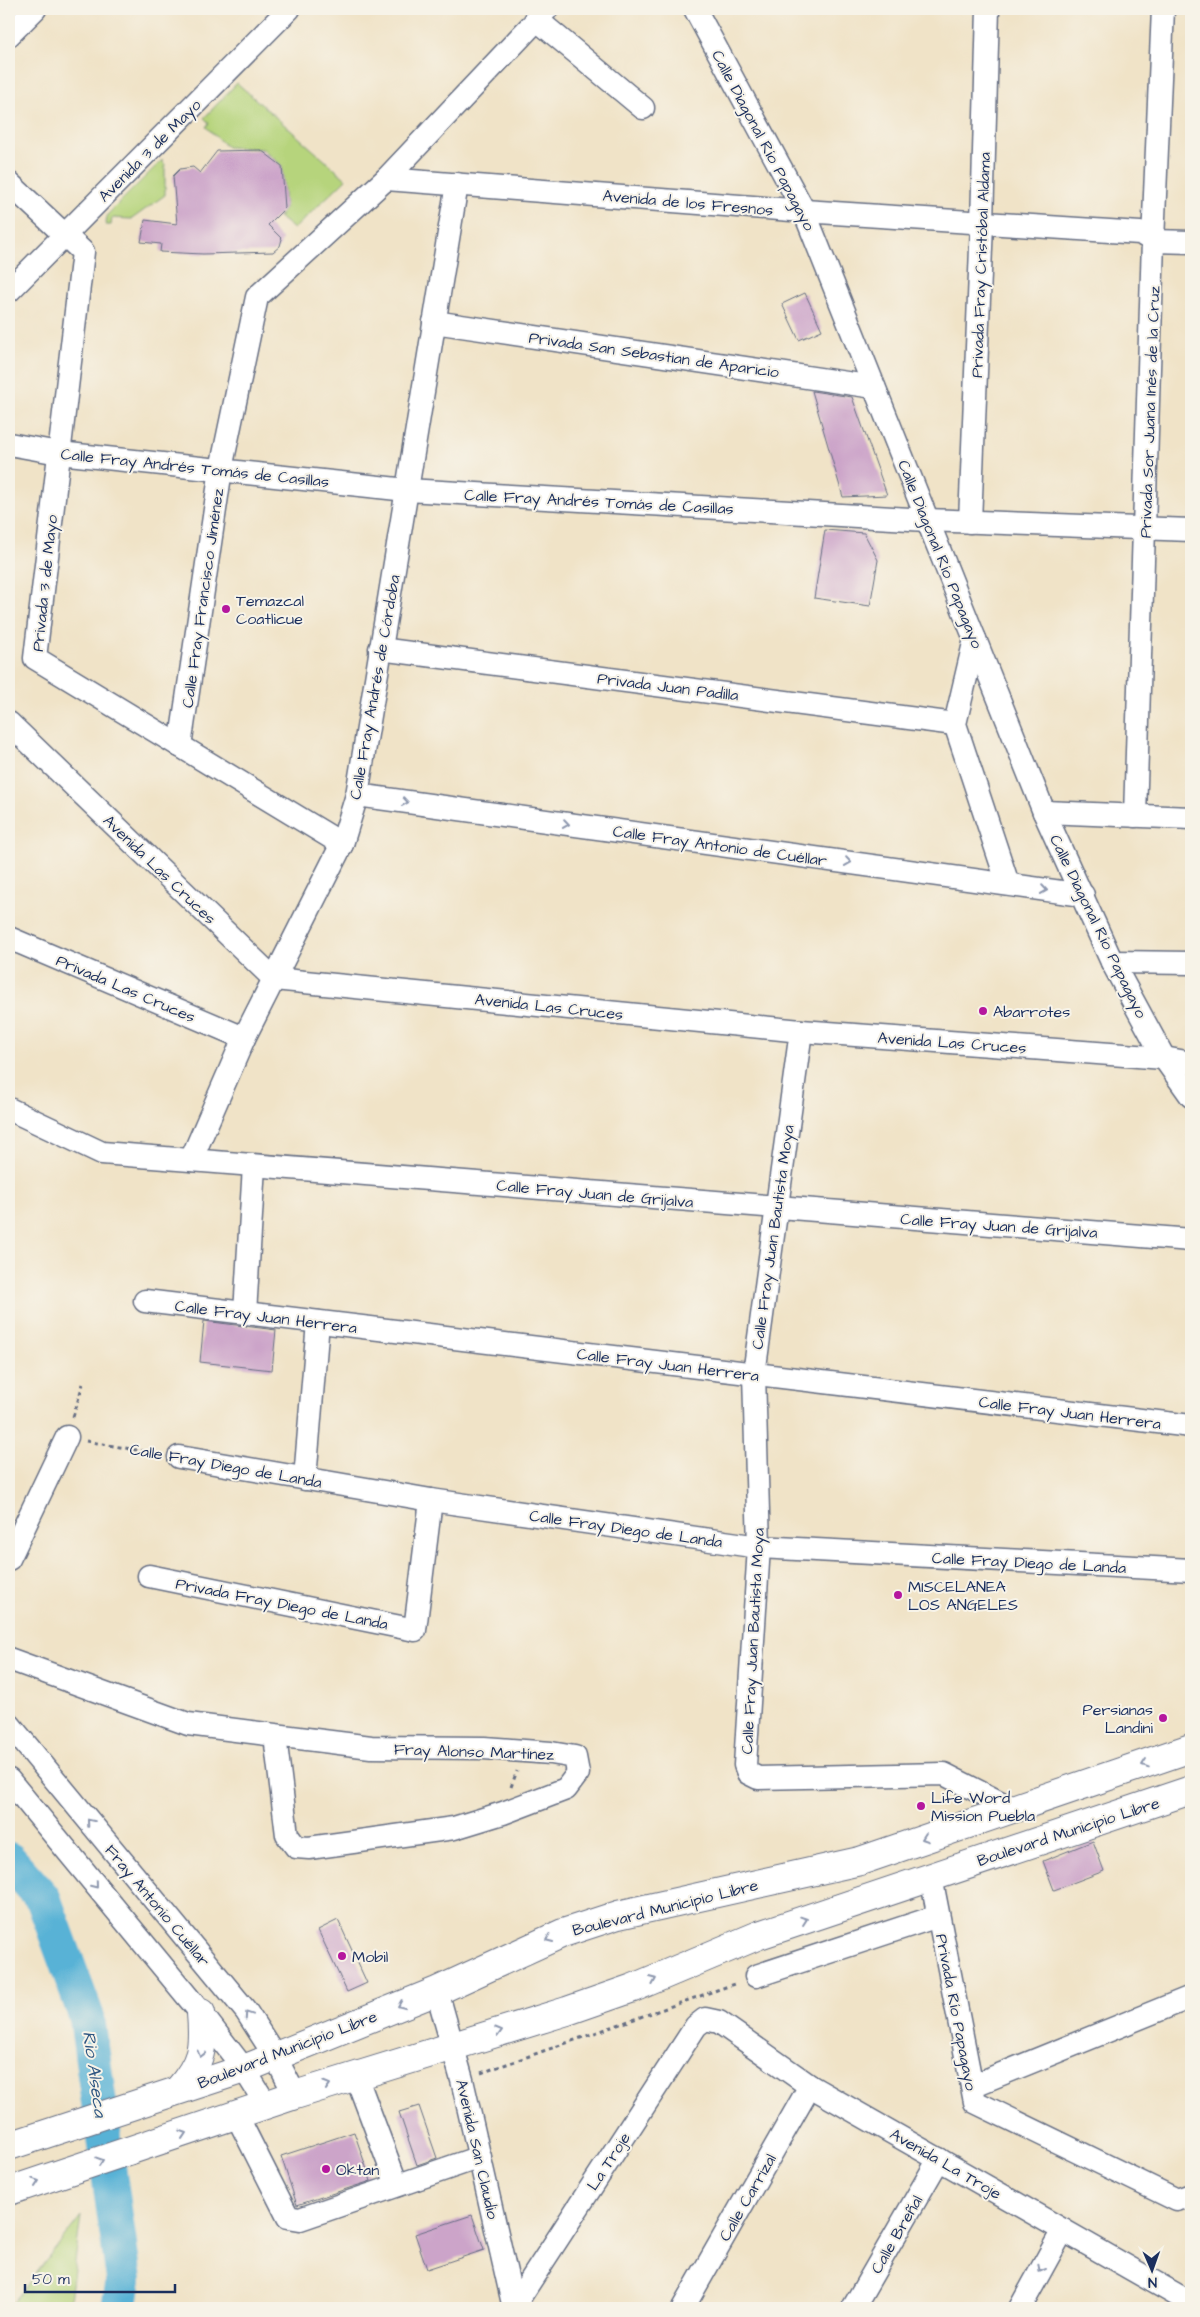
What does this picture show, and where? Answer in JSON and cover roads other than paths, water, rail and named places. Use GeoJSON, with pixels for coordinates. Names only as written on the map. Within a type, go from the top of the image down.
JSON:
{"type":"FeatureCollection","features":[{"type":"Feature","properties":{"kind":"main road","name":"Boulevard Municipio Libre"},"geometry":{"type":"LineString","coordinates":[[9,2146],[244,2069],[437,1991],[563,1933],[618,1915],[860,1861],[1191,1748]]}},
{"type":"Feature","properties":{"kind":"main road","name":"Boulevard Municipio Libre"},"geometry":{"type":"LineString","coordinates":[[9,2191],[296,2095],[452,2045],[567,2011],[633,1988],[759,1935],[1191,1790]]}},
{"type":"Feature","properties":{"kind":"main road"},"geometry":{"type":"LineString","coordinates":[[179,2090],[199,2062],[203,2043],[201,2013]]}},
{"type":"Feature","properties":{"kind":"street"},"geometry":{"type":"LineString","coordinates":[[9,35],[35,9]]}},
{"type":"Feature","properties":{"kind":"street","name":"Avenida 3 de Mayo"},"geometry":{"type":"LineString","coordinates":[[9,291],[289,9]]}},
{"type":"Feature","properties":{"kind":"street","name":"Calle Diagonal Río Papagayo"},"geometry":{"type":"LineString","coordinates":[[695,9],[804,211],[1044,812],[1112,962],[1164,1058],[1191,1096]]}},
{"type":"Feature","properties":{"kind":"street","name":"Privada Fray Cristóbal Aldama"},"geometry":{"type":"LineString","coordinates":[[970,522],[982,223],[988,9]]}},
{"type":"Feature","properties":{"kind":"street","name":"Privada Sor Juana Inés de la Cruz"},"geometry":{"type":"LineString","coordinates":[[1135,816],[1146,529],[1149,233],[1163,9]]}},
{"type":"Feature","properties":{"kind":"street"},"geometry":{"type":"LineString","coordinates":[[542,14],[643,108]]}},
{"type":"Feature","properties":{"kind":"street","name":"Calle Fray Francisco Jiménez"},"geometry":{"type":"LineString","coordinates":[[180,746],[221,469],[257,297],[386,178],[542,14]]}},
{"type":"Feature","properties":{"kind":"street","name":"Avenida de los Fresnos"},"geometry":{"type":"LineString","coordinates":[[386,178],[804,211],[1149,233],[1191,242]]}},
{"type":"Feature","properties":{"kind":"street","name":"Privada 3 de Mayo"},"geometry":{"type":"LineString","coordinates":[[9,183],[83,252],[35,658],[342,844]]}},
{"type":"Feature","properties":{"kind":"street","name":"Calle Fray Andrés de Córdoba"},"geometry":{"type":"LineString","coordinates":[[191,1160],[244,1038],[342,844],[356,795],[457,184]]}},
{"type":"Feature","properties":{"kind":"street","name":"Avenida de los Fresnos"},"geometry":{"type":"LineString","coordinates":[[1149,233],[1191,227]]}},
{"type":"Feature","properties":{"kind":"street","name":"Privada San Sebastian de Aparicio"},"geometry":{"type":"LineString","coordinates":[[434,322],[874,387]]}},
{"type":"Feature","properties":{"kind":"street","name":"Calle Fray Andrés Tomás de Casillas"},"geometry":{"type":"LineString","coordinates":[[9,444],[59,453],[407,490],[927,520],[1191,530]]}},
{"type":"Feature","properties":{"kind":"street"},"geometry":{"type":"LineString","coordinates":[[975,638],[955,724],[1008,884]]}},
{"type":"Feature","properties":{"kind":"street","name":"Privada Juan Padilla"},"geometry":{"type":"LineString","coordinates":[[380,649],[955,724]]}},
{"type":"Feature","properties":{"kind":"street","name":"Avenida Las Cruces"},"geometry":{"type":"LineString","coordinates":[[9,722],[274,979],[801,1031],[1164,1058],[1191,1063]]}},
{"type":"Feature","properties":{"kind":"street","name":"Calle Fray Antonio de Cuéllar"},"geometry":{"type":"LineString","coordinates":[[356,795],[1008,884],[1083,896]]}},
{"type":"Feature","properties":{"kind":"street"},"geometry":{"type":"LineString","coordinates":[[1044,812],[1191,818]]}},
{"type":"Feature","properties":{"kind":"street","name":"Privada Las Cruces"},"geometry":{"type":"LineString","coordinates":[[9,938],[244,1038]]}},
{"type":"Feature","properties":{"kind":"street"},"geometry":{"type":"LineString","coordinates":[[1112,962],[1191,964]]}},
{"type":"Feature","properties":{"kind":"street","name":"Calle Fray Juan Bautista Moya"},"geometry":{"type":"LineString","coordinates":[[801,1031],[754,1374],[759,1548],[745,1765],[748,1773],[758,1778],[944,1774],[1011,1808]]}},
{"type":"Feature","properties":{"kind":"street","name":"Calle Fray Juan de Grijalva"},"geometry":{"type":"LineString","coordinates":[[9,1109],[102,1153],[1191,1240]]}},
{"type":"Feature","properties":{"kind":"street"},"geometry":{"type":"LineString","coordinates":[[245,1313],[254,1166]]}},
{"type":"Feature","properties":{"kind":"street","name":"Calle Fray Juan Herrera"},"geometry":{"type":"LineString","coordinates":[[145,1301],[1191,1426]]}},
{"type":"Feature","properties":{"kind":"street"},"geometry":{"type":"LineString","coordinates":[[305,1479],[318,1322]]}},
{"type":"Feature","properties":{"kind":"street"},"geometry":{"type":"LineString","coordinates":[[9,1559],[66,1437]]}},
{"type":"Feature","properties":{"kind":"street","name":"Calle Fray Diego de Landa"},"geometry":{"type":"LineString","coordinates":[[179,1457],[431,1500],[759,1548],[1191,1570]]}},
{"type":"Feature","properties":{"kind":"street","name":"Privada Fray Diego de Landa"},"geometry":{"type":"LineString","coordinates":[[149,1576],[415,1630],[431,1500]]}},
{"type":"Feature","properties":{"kind":"street"},"geometry":{"type":"LineString","coordinates":[[9,1659],[188,1724],[275,1736]]}},
{"type":"Feature","properties":{"kind":"street","name":"Fray Antonio Cuéllar"},"geometry":{"type":"LineString","coordinates":[[9,1724],[246,2011],[275,2056],[296,2095]]}},
{"type":"Feature","properties":{"kind":"street","name":"Fray Alonso Martínez"},"geometry":{"type":"LineString","coordinates":[[275,1736],[370,1747],[520,1751],[575,1758],[578,1773],[566,1789],[503,1814],[454,1828],[309,1848],[296,1847],[287,1835],[275,1736]]}},
{"type":"Feature","properties":{"kind":"street"},"geometry":{"type":"LineString","coordinates":[[9,1780],[201,2013],[244,2069],[267,2106]]}},
{"type":"Feature","properties":{"kind":"street","name":"Privada Río Papagayo"},"geometry":{"type":"LineString","coordinates":[[931,1877],[975,2102],[1184,2198]]}},
{"type":"Feature","properties":{"kind":"street"},"geometry":{"type":"LineString","coordinates":[[756,1976],[938,1916]]}},
{"type":"Feature","properties":{"kind":"street","name":"Avenida San Claudio"},"geometry":{"type":"LineString","coordinates":[[437,1991],[462,2080],[514,2307]]}},
{"type":"Feature","properties":{"kind":"street"},"geometry":{"type":"LineString","coordinates":[[972,2086],[1191,1997]]}},
{"type":"Feature","properties":{"kind":"street","name":"Avenida La Troje"},"geometry":{"type":"LineString","coordinates":[[705,2019],[719,2022],[810,2086],[1189,2304]]}},
{"type":"Feature","properties":{"kind":"street","name":"La Troje"},"geometry":{"type":"LineString","coordinates":[[514,2307],[696,2026],[705,2019]]}},
{"type":"Feature","properties":{"kind":"street"},"geometry":{"type":"LineString","coordinates":[[356,2076],[397,2186]]}},
{"type":"Feature","properties":{"kind":"street","name":"Calle Carrizal"},"geometry":{"type":"LineString","coordinates":[[683,2308],[810,2086]]}},
{"type":"Feature","properties":{"kind":"street"},"geometry":{"type":"LineString","coordinates":[[237,2116],[288,2217],[300,2219],[480,2157]]}},
{"type":"Feature","properties":{"kind":"street","name":"Calle Breñal"},"geometry":{"type":"LineString","coordinates":[[853,2308],[939,2159]]}},
{"type":"Feature","properties":{"kind":"street"},"geometry":{"type":"LineString","coordinates":[[1020,2308],[1063,2230]]}},
{"type":"Feature","properties":{"kind":"waterway","name":"Rio Alseca"},"geometry":{"type":"LineString","coordinates":[[9,1860],[43,1898],[87,2018],[124,2280],[119,2308]]}},
{"type":"Feature","properties":{"kind":"place","name":"Temazcal Coatlicue"},"geometry":{"type":"Point","coordinates":[226,609]}},
{"type":"Feature","properties":{"kind":"place","name":"Abarrotes"},"geometry":{"type":"Point","coordinates":[983,1011]}},
{"type":"Feature","properties":{"kind":"place","name":"MISCELANEA LOS ANGELES"},"geometry":{"type":"Point","coordinates":[898,1595]}},
{"type":"Feature","properties":{"kind":"place","name":"Persianas Landini"},"geometry":{"type":"Point","coordinates":[1163,1718]}},
{"type":"Feature","properties":{"kind":"place","name":"Life Word Mission Puebla"},"geometry":{"type":"Point","coordinates":[921,1806]}},
{"type":"Feature","properties":{"kind":"place","name":"Mobil"},"geometry":{"type":"Point","coordinates":[342,1956]}},
{"type":"Feature","properties":{"kind":"place","name":"Oktan"},"geometry":{"type":"Point","coordinates":[326,2169]}}]}
